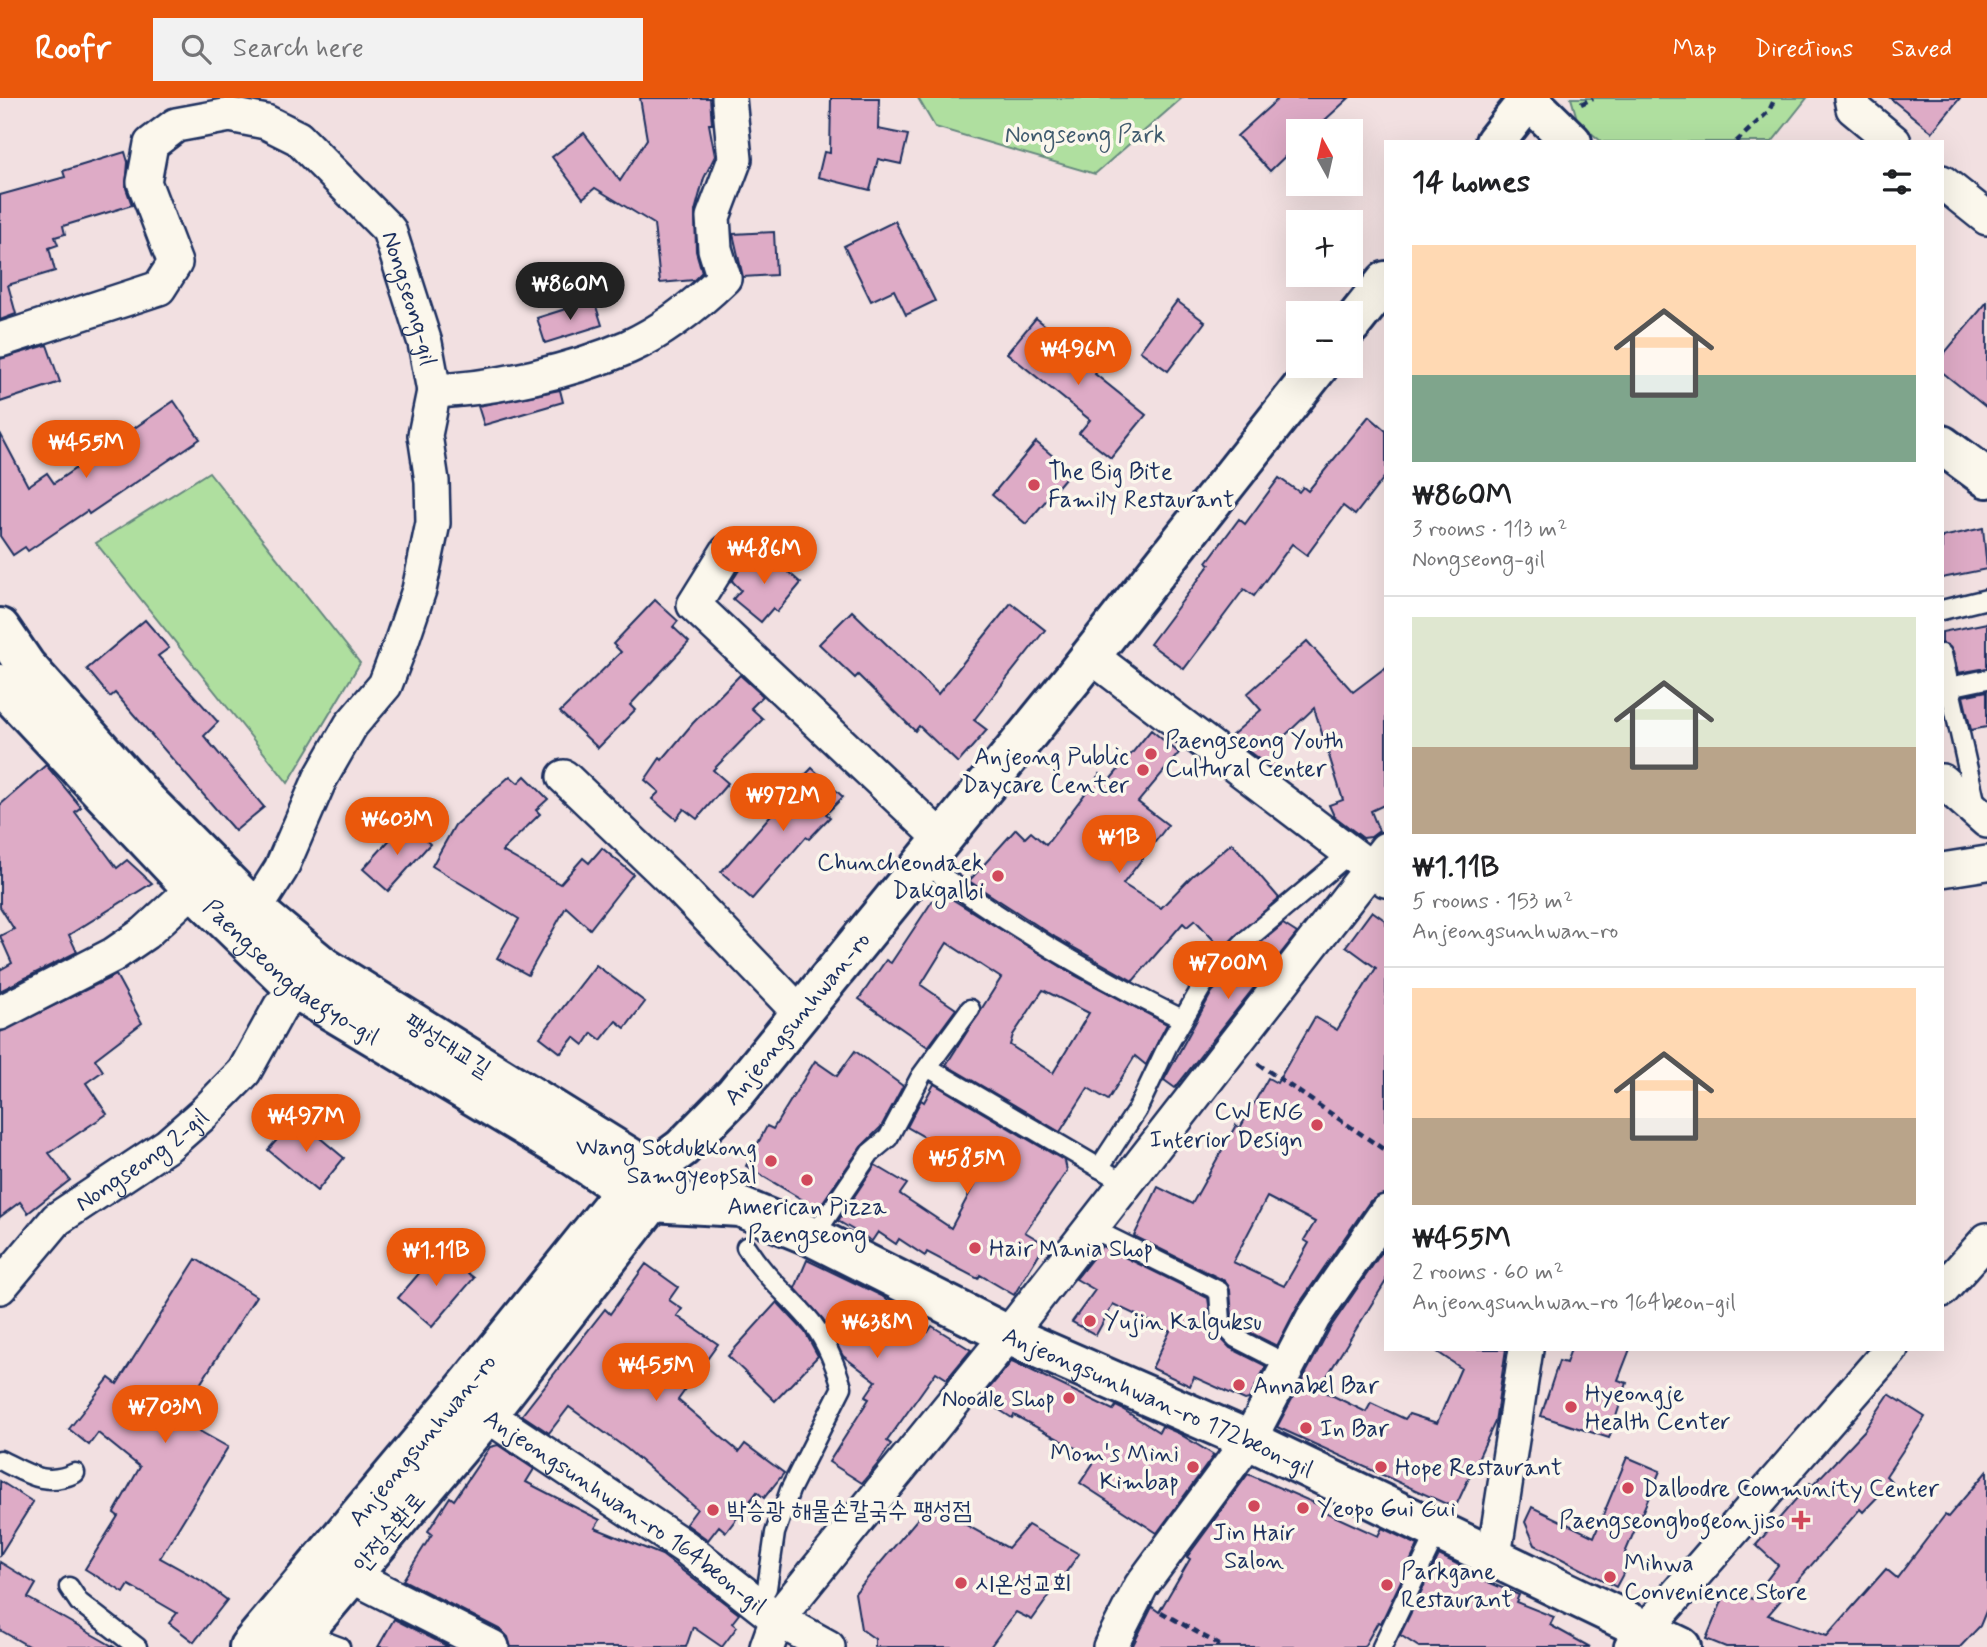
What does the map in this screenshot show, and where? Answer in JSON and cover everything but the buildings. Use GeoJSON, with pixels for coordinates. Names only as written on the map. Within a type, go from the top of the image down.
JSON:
{"type":"FeatureCollection","features":[{"type":"Feature","properties":{"kind":"main road"},"geometry":{"type":"LineString","coordinates":[[1497,140],[1529,99],[1570,140]]}},
{"type":"Feature","properties":{"kind":"main road"},"geometry":{"type":"LineString","coordinates":[[1363,310],[1384,284]]}},
{"type":"Feature","properties":{"kind":"main road","name":"Anjeongsunhwan-ro"},"geometry":{"type":"LineString","coordinates":[[249,1647],[473,1406],[648,1186],[735,1094],[1091,656],[1310,378]]}},
{"type":"Feature","properties":{"kind":"main road"},"geometry":{"type":"LineString","coordinates":[[1944,446],[1987,478]]}},
{"type":"Feature","properties":{"kind":"main road"},"geometry":{"type":"LineString","coordinates":[[0,628],[9,688],[144,798],[244,919]]}},
{"type":"Feature","properties":{"kind":"main road","name":"Paengseongdaegyo-gil"},"geometry":{"type":"LineString","coordinates":[[9,688],[193,889],[244,919],[297,990],[566,1151],[648,1186]]}},
{"type":"Feature","properties":{"kind":"main road","name":"팽성대교길"},"geometry":{"type":"LineString","coordinates":[[244,919],[324,967],[648,1186]]}},
{"type":"Feature","properties":{"kind":"main road","name":"Anjeongsunhwan-ro 172beon-gil"},"geometry":{"type":"LineString","coordinates":[[648,1186],[740,1207],[813,1237],[1008,1335],[1249,1440],[1494,1556],[1638,1639],[1681,1647]]}},
{"type":"Feature","properties":{"kind":"main road","name":"안정순환로"},"geometry":{"type":"LineString","coordinates":[[297,1640],[352,1576],[473,1406]]}},
{"type":"Feature","properties":{"kind":"street","name":"Nongseong-gil"},"geometry":{"type":"LineString","coordinates":[[0,340],[159,288],[176,263],[144,182],[151,144],[176,125],[230,115],[266,122],[298,138],[389,230],[425,342],[434,391],[530,378],[628,346],[693,307],[724,278],[715,249],[713,217],[735,159],[729,98]]}},
{"type":"Feature","properties":{"kind":"street"},"geometry":{"type":"LineString","coordinates":[[1851,98],[1853,108],[1892,140]]}},
{"type":"Feature","properties":{"kind":"street"},"geometry":{"type":"LineString","coordinates":[[1944,183],[1987,218]]}},
{"type":"Feature","properties":{"kind":"street"},"geometry":{"type":"LineString","coordinates":[[244,919],[281,869],[320,779],[351,725],[385,685],[419,590],[433,523],[432,481],[425,435],[434,391]]}},
{"type":"Feature","properties":{"kind":"street"},"geometry":{"type":"LineString","coordinates":[[727,552],[694,605],[932,850]]}},
{"type":"Feature","properties":{"kind":"street"},"geometry":{"type":"LineString","coordinates":[[767,1623],[1008,1335],[1091,1228],[1112,1175],[1232,1046],[1377,859],[1091,656]]}},
{"type":"Feature","properties":{"kind":"street"},"geometry":{"type":"LineString","coordinates":[[564,777],[679,887],[799,1012]]}},
{"type":"Feature","properties":{"kind":"street"},"geometry":{"type":"LineString","coordinates":[[1944,783],[1982,817]]}},
{"type":"Feature","properties":{"kind":"street"},"geometry":{"type":"LineString","coordinates":[[1944,870],[1987,863]]}},
{"type":"Feature","properties":{"kind":"street"},"geometry":{"type":"LineString","coordinates":[[0,1013],[113,955],[145,933],[193,889]]}},
{"type":"Feature","properties":{"kind":"street","name":"Nongseong 2-gil"},"geometry":{"type":"LineString","coordinates":[[0,1287],[57,1219],[168,1145],[203,1114],[244,1072],[280,1007],[297,990]]}},
{"type":"Feature","properties":{"kind":"street"},"geometry":{"type":"LineString","coordinates":[[1110,1647],[1136,1597],[1249,1440],[1313,1318],[1384,1215]]}},
{"type":"Feature","properties":{"kind":"street"},"geometry":{"type":"LineString","coordinates":[[1944,1288],[1987,1240]]}},
{"type":"Feature","properties":{"kind":"street"},"geometry":{"type":"LineString","coordinates":[[1494,1556],[1526,1351]]}},
{"type":"Feature","properties":{"kind":"street"},"geometry":{"type":"LineString","coordinates":[[1638,1639],[1889,1351]]}},
{"type":"Feature","properties":{"kind":"street","name":"Anjeongsunhwan-ro 164beon-gil"},"geometry":{"type":"LineString","coordinates":[[473,1406],[685,1547],[767,1623],[828,1647]]}},
{"type":"Feature","properties":{"kind":"street"},"geometry":{"type":"LineString","coordinates":[[352,1576],[492,1647]]}},
{"type":"Feature","properties":{"kind":"lane"},"geometry":{"type":"LineString","coordinates":[[1944,610],[1987,599]]}},
{"type":"Feature","properties":{"kind":"lane"},"geometry":{"type":"LineString","coordinates":[[1944,663],[1982,817]]}},
{"type":"Feature","properties":{"kind":"lane"},"geometry":{"type":"LineString","coordinates":[[1949,687],[1987,679]]}},
{"type":"Feature","properties":{"kind":"lane"},"geometry":{"type":"LineString","coordinates":[[932,850],[1021,932],[1092,975],[1182,1019]]}},
{"type":"Feature","properties":{"kind":"lane"},"geometry":{"type":"LineString","coordinates":[[929,1068],[1112,1175],[1137,1110],[1182,1019],[1223,962],[1377,859]]}},
{"type":"Feature","properties":{"kind":"lane"},"geometry":{"type":"LineString","coordinates":[[813,1237],[870,1153],[888,1138],[921,1076],[970,1009]]}},
{"type":"Feature","properties":{"kind":"lane"},"geometry":{"type":"LineString","coordinates":[[1091,1228],[1219,1291],[1221,1322],[1236,1338],[1279,1360],[1294,1355]]}},
{"type":"Feature","properties":{"kind":"lane"},"geometry":{"type":"LineString","coordinates":[[746,1247],[783,1295],[809,1319],[837,1370],[842,1387],[801,1463],[775,1534],[773,1564],[766,1588],[767,1623]]}},
{"type":"Feature","properties":{"kind":"lane"},"geometry":{"type":"LineString","coordinates":[[0,1460],[34,1478],[59,1480],[75,1473]]}},
{"type":"Feature","properties":{"kind":"lane"},"geometry":{"type":"LineString","coordinates":[[1382,1647],[1438,1530]]}},
{"type":"Feature","properties":{"kind":"lane"},"geometry":{"type":"LineString","coordinates":[[69,1587],[79,1602],[137,1647]]}},
{"type":"Feature","properties":{"kind":"lane"},"geometry":{"type":"LineString","coordinates":[[297,1640],[340,1647]]}},
{"type":"Feature","properties":{"kind":"path"},"geometry":{"type":"LineString","coordinates":[[1738,140],[1769,111],[1775,98]]}},
{"type":"Feature","properties":{"kind":"path"},"geometry":{"type":"LineString","coordinates":[[1232,1046],[1384,1150]]}},
{"type":"Feature","properties":{"kind":"path"},"geometry":{"type":"LineString","coordinates":[[1136,1597],[1223,1647]]}},
{"type":"Feature","properties":{"kind":"green space","name":"Nongseong Park"},"geometry":{"type":"Polygon","coordinates":[[[918,98],[1182,98],[1095,174],[935,127],[918,98]]]}},
{"type":"Feature","properties":{"kind":"green space"},"geometry":{"type":"Polygon","coordinates":[[[1571,98],[1807,98],[1774,140],[1600,140],[1578,122],[1571,98]]]}},
{"type":"Feature","properties":{"kind":"green space"},"geometry":{"type":"Polygon","coordinates":[[[209,472],[360,663],[288,783],[96,543],[209,472]]]}},
{"type":"Feature","properties":{"kind":"place","name":"The Big Bite Family Restaurant"},"geometry":{"type":"Point","coordinates":[1034,485]}},
{"type":"Feature","properties":{"kind":"place","name":"Paengseong Youth Cultural Center"},"geometry":{"type":"Point","coordinates":[1151,754]}},
{"type":"Feature","properties":{"kind":"place","name":"Anjeong Public Daycare Center"},"geometry":{"type":"Point","coordinates":[1143,770]}},
{"type":"Feature","properties":{"kind":"place","name":"Chuncheondaek Dakgalbi"},"geometry":{"type":"Point","coordinates":[998,876]}},
{"type":"Feature","properties":{"kind":"place","name":"CW ENG Interior Design"},"geometry":{"type":"Point","coordinates":[1317,1125]}},
{"type":"Feature","properties":{"kind":"place","name":"Wang Sotdukkong Samgyeopsal"},"geometry":{"type":"Point","coordinates":[771,1161]}},
{"type":"Feature","properties":{"kind":"place","name":"American Pizza Paengseong"},"geometry":{"type":"Point","coordinates":[807,1180]}},
{"type":"Feature","properties":{"kind":"place","name":"Hair Mania Shop"},"geometry":{"type":"Point","coordinates":[975,1248]}},
{"type":"Feature","properties":{"kind":"place","name":"Yujin Kalguksu"},"geometry":{"type":"Point","coordinates":[1090,1321]}},
{"type":"Feature","properties":{"kind":"place","name":"Annabel Bar"},"geometry":{"type":"Point","coordinates":[1239,1385]}},
{"type":"Feature","properties":{"kind":"place","name":"Noodle Shop"},"geometry":{"type":"Point","coordinates":[1069,1398]}},
{"type":"Feature","properties":{"kind":"place","name":"Hyeongje Health Center"},"geometry":{"type":"Point","coordinates":[1571,1407]}},
{"type":"Feature","properties":{"kind":"place","name":"In Bar"},"geometry":{"type":"Point","coordinates":[1306,1428]}},
{"type":"Feature","properties":{"kind":"place","name":"Mom's Mini Kimbap"},"geometry":{"type":"Point","coordinates":[1193,1467]}},
{"type":"Feature","properties":{"kind":"place","name":"Hope Restaurant"},"geometry":{"type":"Point","coordinates":[1381,1467]}},
{"type":"Feature","properties":{"kind":"place","name":"Dalbodre Community Center"},"geometry":{"type":"Point","coordinates":[1628,1488]}},
{"type":"Feature","properties":{"kind":"place","name":"Jin Hair Salon"},"geometry":{"type":"Point","coordinates":[1254,1506]}},
{"type":"Feature","properties":{"kind":"place","name":"Yeopo Gui Gui"},"geometry":{"type":"Point","coordinates":[1303,1508]}},
{"type":"Feature","properties":{"kind":"place","name":"박승광 해물손칼국수 팽성점"},"geometry":{"type":"Point","coordinates":[713,1510]}},
{"type":"Feature","properties":{"kind":"place","name":"Paengseongbogeonjiso"},"geometry":{"type":"Point","coordinates":[1801,1520]}},
{"type":"Feature","properties":{"kind":"place","name":"Mihwa Convenience Store"},"geometry":{"type":"Point","coordinates":[1610,1577]}},
{"type":"Feature","properties":{"kind":"place","name":"시온성교회"},"geometry":{"type":"Point","coordinates":[961,1583]}},
{"type":"Feature","properties":{"kind":"place","name":"Parkgane Restaurant"},"geometry":{"type":"Point","coordinates":[1387,1585]}}]}
